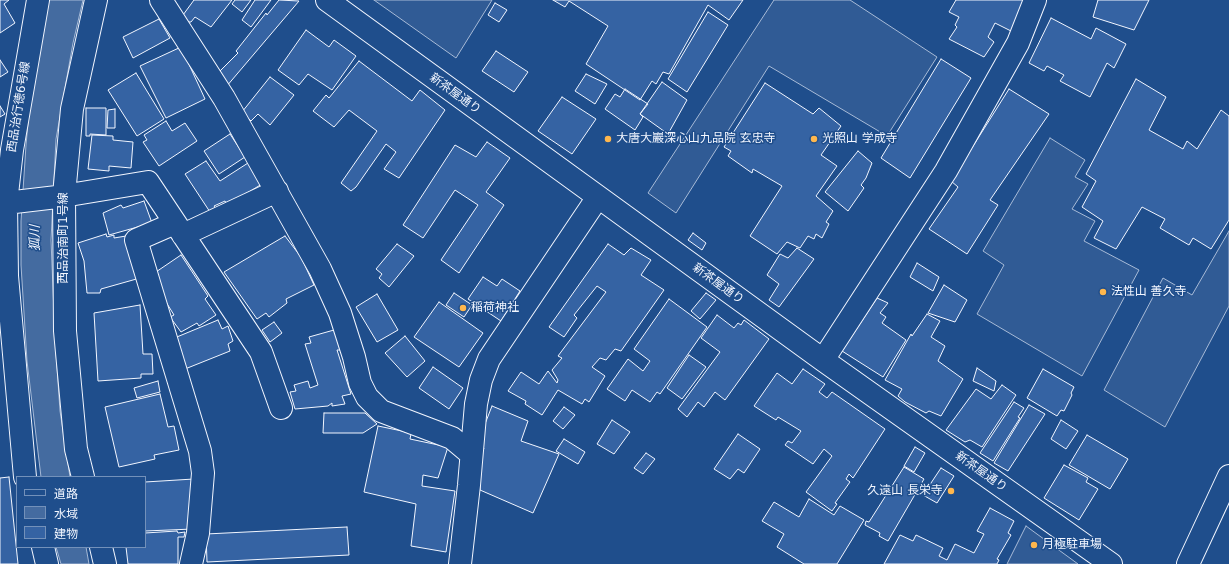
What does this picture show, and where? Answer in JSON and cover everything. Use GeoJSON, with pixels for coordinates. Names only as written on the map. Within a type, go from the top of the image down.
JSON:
{"type":"FeatureCollection","features":[{"type":"Feature","properties":{"kind":"street","name":"西品治行徳6号線"},"geometry":{"type":"LineString","coordinates":[[25,476],[5,316],[8,200],[12,150],[38,0]]}},
{"type":"Feature","properties":{"kind":"street","name":"西品治南町1号線"},"geometry":{"type":"LineString","coordinates":[[84,476],[76,449],[65,331],[60,196],[72,109],[96,0]]}},
{"type":"Feature","properties":{"kind":"street"},"geometry":{"type":"LineString","coordinates":[[161,0],[224,98],[320,269],[340,313],[354,357],[360,383],[367,397],[381,411],[452,438],[471,454]]}},
{"type":"Feature","properties":{"kind":"street","name":"新茶屋通り"},"geometry":{"type":"LineString","coordinates":[[327,0],[823,360],[1111,564]]}},
{"type":"Feature","properties":{"kind":"street"},"geometry":{"type":"LineString","coordinates":[[823,360],[946,171],[1018,43],[1035,0]]}},
{"type":"Feature","properties":{"kind":"street"},"geometry":{"type":"LineString","coordinates":[[8,200],[60,196],[148,182],[261,352],[280,408]]}},
{"type":"Feature","properties":{"kind":"street"},"geometry":{"type":"LineString","coordinates":[[191,564],[198,533],[203,472],[200,451],[136,240],[179,229],[277,191]]}},
{"type":"Feature","properties":{"kind":"street"},"geometry":{"type":"LineString","coordinates":[[460,564],[476,404],[481,380],[489,358],[598,197]]}},
{"type":"Feature","properties":{"kind":"street"},"geometry":{"type":"LineString","coordinates":[[1188,564],[1229,476]]}},
{"type":"Feature","properties":{"kind":"street"},"geometry":{"type":"LineString","coordinates":[[43,548],[47,564]]}},
{"type":"Feature","properties":{"kind":"street"},"geometry":{"type":"LineString","coordinates":[[101,548],[105,564]]}},
{"type":"Feature","properties":{"kind":"shaded area"},"geometry":{"type":"Polygon","coordinates":[[[374,0],[492,0],[456,58],[374,0]]]}},
{"type":"Feature","properties":{"kind":"shaded area"},"geometry":{"type":"Polygon","coordinates":[[[774,0],[850,0],[937,57],[887,136],[769,66],[676,213],[648,193],[774,0]]]}},
{"type":"Feature","properties":{"kind":"shaded area"},"geometry":{"type":"Polygon","coordinates":[[[1050,138],[1085,160],[1075,177],[1088,184],[1072,209],[1095,221],[1084,241],[1139,270],[1082,376],[977,314],[1004,265],[983,251],[1050,138]]]}},
{"type":"Feature","properties":{"kind":"shaded area"},"geometry":{"type":"Polygon","coordinates":[[[1229,231],[1229,306],[1165,427],[1104,390],[1163,278],[1192,295],[1229,231]]]}},
{"type":"Feature","properties":{"kind":"shaded area","name":"月極駐車場"},"geometry":{"type":"Polygon","coordinates":[[[1026,526],[1078,564],[1007,564],[1026,526]]]}},
{"type":"Feature","properties":{"kind":"water","name":"狐川"},"geometry":{"type":"Polygon","coordinates":[[[48,0],[83,0],[73,43],[56,139],[51,240],[60,411],[70,476],[41,476],[27,361],[21,265],[21,221],[31,91],[48,0]]]}},
{"type":"Feature","properties":{"kind":"water"},"geometry":{"type":"Polygon","coordinates":[[[56,548],[86,548],[89,564],[61,564],[56,548]]]}},
{"type":"Feature","properties":{"kind":"building"},"geometry":{"type":"Polygon","coordinates":[[[0,0],[9,0],[4,4],[15,23],[0,33],[0,0]]]}},
{"type":"Feature","properties":{"kind":"building"},"geometry":{"type":"Polygon","coordinates":[[[194,0],[232,0],[211,27],[195,17],[191,22],[185,22],[183,15],[194,0]]]}},
{"type":"Feature","properties":{"kind":"building"},"geometry":{"type":"Polygon","coordinates":[[[235,0],[251,0],[242,12],[232,4],[235,0]]]}},
{"type":"Feature","properties":{"kind":"building"},"geometry":{"type":"Polygon","coordinates":[[[255,0],[271,0],[251,27],[242,20],[255,0]]]}},
{"type":"Feature","properties":{"kind":"building"},"geometry":{"type":"Polygon","coordinates":[[[279,0],[299,1],[226,87],[217,74],[238,53],[236,51],[266,13],[267,15],[279,0]]]}},
{"type":"Feature","properties":{"kind":"building"},"geometry":{"type":"Polygon","coordinates":[[[553,0],[743,0],[729,20],[708,5],[669,74],[663,72],[656,84],[652,81],[640,100],[586,64],[608,26],[569,1],[565,7],[553,0]]]}},
{"type":"Feature","properties":{"kind":"building"},"geometry":{"type":"Polygon","coordinates":[[[956,0],[1026,1],[1011,31],[995,23],[988,37],[994,42],[984,57],[949,39],[957,27],[955,25],[959,17],[949,12],[956,0]]]}},
{"type":"Feature","properties":{"kind":"building"},"geometry":{"type":"Polygon","coordinates":[[[1098,0],[1149,0],[1134,30],[1093,17],[1098,0]]]}},
{"type":"Feature","properties":{"kind":"building"},"geometry":{"type":"Polygon","coordinates":[[[495,3],[507,10],[499,22],[488,15],[495,3]]]}},
{"type":"Feature","properties":{"kind":"building"},"geometry":{"type":"Polygon","coordinates":[[[708,12],[728,25],[687,92],[668,79],[708,12]]]}},
{"type":"Feature","properties":{"kind":"building"},"geometry":{"type":"Polygon","coordinates":[[[1051,18],[1091,39],[1096,28],[1126,44],[1114,68],[1107,63],[1090,97],[1060,81],[1064,75],[1047,66],[1044,71],[1029,63],[1051,18]]]}},
{"type":"Feature","properties":{"kind":"building"},"geometry":{"type":"Polygon","coordinates":[[[159,19],[170,38],[133,58],[123,37],[159,19]]]}},
{"type":"Feature","properties":{"kind":"building"},"geometry":{"type":"Polygon","coordinates":[[[306,30],[329,47],[334,40],[356,56],[332,90],[308,74],[299,85],[278,70],[306,30]]]}},
{"type":"Feature","properties":{"kind":"building"},"geometry":{"type":"Polygon","coordinates":[[[181,47],[205,99],[166,118],[140,66],[181,47]]]}},
{"type":"Feature","properties":{"kind":"building"},"geometry":{"type":"Polygon","coordinates":[[[496,51],[528,72],[514,92],[482,71],[496,51]]]}},
{"type":"Feature","properties":{"kind":"building"},"geometry":{"type":"Polygon","coordinates":[[[941,59],[971,78],[910,178],[881,158],[941,59]]]}},
{"type":"Feature","properties":{"kind":"building"},"geometry":{"type":"Polygon","coordinates":[[[0,60],[8,72],[0,77],[0,60]]]}},
{"type":"Feature","properties":{"kind":"building"},"geometry":{"type":"Polygon","coordinates":[[[359,61],[412,101],[420,90],[445,110],[399,178],[384,169],[396,152],[386,144],[356,187],[351,191],[341,183],[377,131],[349,110],[334,127],[313,111],[326,95],[329,98],[359,61]]]}},
{"type":"Feature","properties":{"kind":"building"},"geometry":{"type":"Polygon","coordinates":[[[136,73],[164,119],[137,136],[108,90],[136,73]]]}},
{"type":"Feature","properties":{"kind":"building"},"geometry":{"type":"Polygon","coordinates":[[[586,74],[607,84],[595,104],[575,91],[586,74]]]}},
{"type":"Feature","properties":{"kind":"building"},"geometry":{"type":"Polygon","coordinates":[[[270,77],[294,95],[270,125],[258,114],[251,121],[242,112],[270,77]]]}},
{"type":"Feature","properties":{"kind":"building"},"geometry":{"type":"Polygon","coordinates":[[[1136,79],[1166,97],[1149,130],[1183,149],[1187,141],[1197,149],[1221,110],[1229,116],[1229,220],[1211,249],[1193,238],[1189,245],[1160,228],[1165,219],[1142,207],[1116,249],[1094,238],[1103,221],[1082,207],[1096,181],[1086,174],[1136,79]]]}},
{"type":"Feature","properties":{"kind":"building"},"geometry":{"type":"Polygon","coordinates":[[[662,82],[687,100],[668,134],[640,114],[662,82]]]}},
{"type":"Feature","properties":{"kind":"building"},"geometry":{"type":"Polygon","coordinates":[[[765,83],[813,114],[819,108],[841,126],[821,155],[837,166],[816,196],[833,211],[826,222],[829,224],[822,238],[816,234],[814,239],[808,236],[800,248],[787,242],[777,254],[750,236],[782,186],[753,169],[752,173],[728,156],[731,151],[724,147],[765,83]]]}},
{"type":"Feature","properties":{"kind":"building"},"geometry":{"type":"Polygon","coordinates":[[[625,89],[648,104],[640,114],[643,117],[635,130],[605,109],[615,94],[620,97],[625,89]]]}},
{"type":"Feature","properties":{"kind":"building"},"geometry":{"type":"Polygon","coordinates":[[[1009,89],[1049,114],[990,200],[998,205],[967,254],[929,229],[958,187],[951,181],[1009,89]]]}},
{"type":"Feature","properties":{"kind":"building"},"geometry":{"type":"Polygon","coordinates":[[[562,97],[596,119],[572,154],[538,131],[562,97]]]}},
{"type":"Feature","properties":{"kind":"building"},"geometry":{"type":"Polygon","coordinates":[[[0,106],[5,114],[0,117],[0,106]]]}},
{"type":"Feature","properties":{"kind":"building"},"geometry":{"type":"Polygon","coordinates":[[[86,108],[106,108],[106,135],[90,134],[90,136],[86,136],[86,108]]]}},
{"type":"Feature","properties":{"kind":"building"},"geometry":{"type":"Polygon","coordinates":[[[115,109],[115,128],[107,128],[108,110],[115,109]]]}},
{"type":"Feature","properties":{"kind":"building"},"geometry":{"type":"Polygon","coordinates":[[[166,121],[172,131],[185,123],[197,141],[159,166],[143,142],[147,140],[144,135],[166,121]]]}},
{"type":"Feature","properties":{"kind":"building"},"geometry":{"type":"Polygon","coordinates":[[[230,134],[245,157],[219,174],[204,151],[230,134]]]}},
{"type":"Feature","properties":{"kind":"building"},"geometry":{"type":"Polygon","coordinates":[[[92,135],[113,136],[113,140],[133,142],[131,168],[109,166],[109,171],[88,169],[92,135]]]}},
{"type":"Feature","properties":{"kind":"building"},"geometry":{"type":"Polygon","coordinates":[[[487,142],[510,158],[486,192],[504,205],[459,273],[441,260],[478,205],[455,190],[423,238],[403,225],[455,145],[476,157],[487,142]]]}},
{"type":"Feature","properties":{"kind":"building"},"geometry":{"type":"Polygon","coordinates":[[[858,151],[872,163],[866,178],[861,185],[864,188],[848,211],[825,192],[858,151]]]}},
{"type":"Feature","properties":{"kind":"building"},"geometry":{"type":"Polygon","coordinates":[[[206,161],[220,181],[248,163],[262,184],[227,205],[225,201],[214,206],[217,210],[210,212],[185,174],[206,161]]]}},
{"type":"Feature","properties":{"kind":"building"},"geometry":{"type":"Polygon","coordinates":[[[144,201],[152,223],[109,235],[103,213],[121,205],[123,208],[144,201]]]}},
{"type":"Feature","properties":{"kind":"building"},"geometry":{"type":"Polygon","coordinates":[[[693,233],[706,243],[702,250],[688,240],[693,233]]]}},
{"type":"Feature","properties":{"kind":"building"},"geometry":{"type":"Polygon","coordinates":[[[106,234],[107,237],[114,235],[114,238],[126,236],[140,278],[101,289],[100,293],[87,293],[84,261],[78,243],[106,234]]]}},
{"type":"Feature","properties":{"kind":"building"},"geometry":{"type":"Polygon","coordinates":[[[285,236],[301,257],[314,285],[286,299],[287,303],[269,317],[266,313],[257,319],[224,272],[285,236]]]}},
{"type":"Feature","properties":{"kind":"building"},"geometry":{"type":"Polygon","coordinates":[[[397,244],[414,256],[389,287],[379,278],[382,274],[376,269],[397,244]]]}},
{"type":"Feature","properties":{"kind":"building"},"geometry":{"type":"Polygon","coordinates":[[[608,244],[624,255],[631,248],[651,260],[641,275],[664,290],[621,351],[615,349],[606,360],[600,358],[592,367],[605,376],[589,402],[585,399],[582,404],[558,390],[542,415],[525,404],[526,401],[508,391],[521,372],[539,384],[548,371],[557,383],[558,380],[552,370],[562,358],[558,356],[606,292],[597,286],[574,315],[577,318],[564,337],[549,327],[608,244]]]}},
{"type":"Feature","properties":{"kind":"building"},"geometry":{"type":"Polygon","coordinates":[[[797,248],[814,259],[779,307],[769,300],[779,284],[767,275],[780,254],[788,258],[797,248]]]}},
{"type":"Feature","properties":{"kind":"building"},"geometry":{"type":"Polygon","coordinates":[[[181,255],[208,296],[205,299],[216,315],[199,326],[197,323],[181,332],[170,317],[174,315],[150,276],[181,255]]]}},
{"type":"Feature","properties":{"kind":"building"},"geometry":{"type":"Polygon","coordinates":[[[917,263],[939,277],[933,291],[910,277],[917,263]]]}},
{"type":"Feature","properties":{"kind":"building"},"geometry":{"type":"Polygon","coordinates":[[[483,277],[497,286],[502,279],[520,291],[501,321],[468,299],[483,277]]]}},
{"type":"Feature","properties":{"kind":"building"},"geometry":{"type":"Polygon","coordinates":[[[944,285],[967,300],[955,322],[928,313],[944,285]]]}},
{"type":"Feature","properties":{"kind":"building"},"geometry":{"type":"Polygon","coordinates":[[[454,293],[472,305],[464,317],[446,305],[454,293]]]}},
{"type":"Feature","properties":{"kind":"building"},"geometry":{"type":"Polygon","coordinates":[[[706,293],[716,300],[700,319],[691,311],[706,293]]]}},
{"type":"Feature","properties":{"kind":"building"},"geometry":{"type":"Polygon","coordinates":[[[377,294],[398,330],[377,342],[356,307],[377,294]]]}},
{"type":"Feature","properties":{"kind":"building"},"geometry":{"type":"Polygon","coordinates":[[[877,298],[888,303],[880,313],[886,317],[882,323],[906,340],[883,377],[842,351],[877,298]]]}},
{"type":"Feature","properties":{"kind":"building"},"geometry":{"type":"Polygon","coordinates":[[[669,299],[707,327],[660,394],[657,392],[650,402],[632,390],[625,401],[607,389],[628,359],[643,371],[650,361],[634,349],[669,299]]]}},
{"type":"Feature","properties":{"kind":"building"},"geometry":{"type":"Polygon","coordinates":[[[439,302],[483,333],[459,367],[414,337],[439,302]]]}},
{"type":"Feature","properties":{"kind":"building"},"geometry":{"type":"Polygon","coordinates":[[[140,305],[143,354],[152,354],[153,374],[141,374],[141,378],[98,381],[94,313],[140,305]]]}},
{"type":"Feature","properties":{"kind":"building"},"geometry":{"type":"Polygon","coordinates":[[[927,314],[940,321],[931,337],[945,346],[938,361],[963,379],[941,416],[929,411],[926,413],[905,402],[898,396],[902,389],[885,380],[911,334],[912,336],[927,314]]]}},
{"type":"Feature","properties":{"kind":"building"},"geometry":{"type":"Polygon","coordinates":[[[717,315],[734,328],[738,323],[741,325],[744,320],[769,339],[725,400],[715,392],[704,407],[698,402],[687,417],[678,409],[720,352],[701,338],[717,315]]]}},
{"type":"Feature","properties":{"kind":"building"},"geometry":{"type":"Polygon","coordinates":[[[218,320],[222,329],[228,326],[233,341],[228,344],[230,351],[185,369],[172,339],[218,320]]]}},
{"type":"Feature","properties":{"kind":"building"},"geometry":{"type":"Polygon","coordinates":[[[274,322],[282,333],[270,342],[262,330],[274,322]]]}},
{"type":"Feature","properties":{"kind":"building"},"geometry":{"type":"Polygon","coordinates":[[[334,330],[341,350],[337,350],[351,394],[342,396],[345,404],[332,406],[332,403],[328,406],[295,409],[290,392],[296,391],[294,385],[308,381],[310,388],[318,385],[305,344],[311,343],[309,337],[334,330]]]}},
{"type":"Feature","properties":{"kind":"building"},"geometry":{"type":"Polygon","coordinates":[[[405,336],[425,361],[407,377],[385,353],[405,336]]]}},
{"type":"Feature","properties":{"kind":"building"},"geometry":{"type":"Polygon","coordinates":[[[689,355],[706,367],[682,399],[667,388],[689,355]]]}},
{"type":"Feature","properties":{"kind":"building"},"geometry":{"type":"Polygon","coordinates":[[[433,367],[463,388],[449,409],[419,388],[433,367]]]}},
{"type":"Feature","properties":{"kind":"building"},"geometry":{"type":"Polygon","coordinates":[[[977,368],[996,381],[994,391],[973,381],[977,368]]]}},
{"type":"Feature","properties":{"kind":"building"},"geometry":{"type":"Polygon","coordinates":[[[803,369],[825,384],[819,392],[827,398],[832,392],[885,429],[853,478],[849,474],[846,479],[850,482],[835,503],[837,504],[832,511],[806,492],[832,456],[824,449],[813,464],[785,445],[788,441],[792,443],[801,431],[778,417],[776,420],[754,406],[777,373],[792,384],[803,369]]]}},
{"type":"Feature","properties":{"kind":"building"},"geometry":{"type":"Polygon","coordinates":[[[1043,369],[1074,387],[1071,393],[1072,395],[1064,411],[1061,410],[1057,416],[1027,398],[1043,369]]]}},
{"type":"Feature","properties":{"kind":"building"},"geometry":{"type":"Polygon","coordinates":[[[158,381],[160,392],[137,398],[134,388],[158,381]]]}},
{"type":"Feature","properties":{"kind":"building"},"geometry":{"type":"Polygon","coordinates":[[[1002,385],[1016,395],[982,447],[970,440],[965,442],[946,430],[976,389],[991,399],[1002,385]]]}},
{"type":"Feature","properties":{"kind":"building"},"geometry":{"type":"Polygon","coordinates":[[[160,394],[168,427],[174,426],[179,450],[154,455],[155,459],[119,467],[105,407],[160,394]]]}},
{"type":"Feature","properties":{"kind":"building"},"geometry":{"type":"Polygon","coordinates":[[[1014,402],[1024,408],[1018,417],[1020,418],[993,461],[980,453],[1014,402]]]}},
{"type":"Feature","properties":{"kind":"building"},"geometry":{"type":"Polygon","coordinates":[[[1029,405],[1045,414],[1008,471],[994,463],[1029,405]]]}},
{"type":"Feature","properties":{"kind":"building"},"geometry":{"type":"Polygon","coordinates":[[[492,406],[528,421],[521,441],[559,454],[533,513],[480,490],[481,455],[484,448],[482,448],[483,429],[492,406]]]}},
{"type":"Feature","properties":{"kind":"building"},"geometry":{"type":"Polygon","coordinates":[[[564,407],[575,415],[563,429],[553,421],[564,407]]]}},
{"type":"Feature","properties":{"kind":"building"},"geometry":{"type":"Polygon","coordinates":[[[324,413],[365,413],[377,424],[363,433],[323,433],[324,413]]]}},
{"type":"Feature","properties":{"kind":"building"},"geometry":{"type":"Polygon","coordinates":[[[612,420],[630,432],[614,454],[597,444],[612,420]]]}},
{"type":"Feature","properties":{"kind":"building"},"geometry":{"type":"Polygon","coordinates":[[[1061,420],[1078,431],[1066,449],[1051,439],[1061,420]]]}},
{"type":"Feature","properties":{"kind":"building"},"geometry":{"type":"Polygon","coordinates":[[[378,426],[411,434],[410,439],[448,447],[438,478],[423,475],[422,486],[455,491],[446,552],[411,546],[416,504],[364,492],[378,426]]]}},
{"type":"Feature","properties":{"kind":"building"},"geometry":{"type":"Polygon","coordinates":[[[738,434],[760,449],[744,473],[738,469],[730,479],[714,469],[738,434]]]}},
{"type":"Feature","properties":{"kind":"building"},"geometry":{"type":"Polygon","coordinates":[[[1087,435],[1128,459],[1110,489],[1069,465],[1087,435]]]}},
{"type":"Feature","properties":{"kind":"building"},"geometry":{"type":"Polygon","coordinates":[[[564,439],[585,452],[578,464],[556,451],[564,439]]]}},
{"type":"Feature","properties":{"kind":"building"},"geometry":{"type":"Polygon","coordinates":[[[915,447],[925,453],[914,472],[904,466],[915,447]]]}},
{"type":"Feature","properties":{"kind":"building"},"geometry":{"type":"Polygon","coordinates":[[[646,453],[655,459],[643,474],[634,468],[646,453]]]}},
{"type":"Feature","properties":{"kind":"building"},"geometry":{"type":"Polygon","coordinates":[[[1064,465],[1088,478],[1086,482],[1098,489],[1079,520],[1044,498],[1064,465]]]}},
{"type":"Feature","properties":{"kind":"building"},"geometry":{"type":"Polygon","coordinates":[[[904,467],[924,479],[888,541],[879,536],[880,533],[865,525],[866,521],[869,522],[904,467]]]}},
{"type":"Feature","properties":{"kind":"building"},"geometry":{"type":"Polygon","coordinates":[[[941,468],[954,476],[937,503],[923,495],[941,468]]]}},
{"type":"Feature","properties":{"kind":"building"},"geometry":{"type":"Polygon","coordinates":[[[9,477],[18,564],[0,564],[0,478],[9,477]]]}},
{"type":"Feature","properties":{"kind":"building"},"geometry":{"type":"Polygon","coordinates":[[[194,479],[193,529],[146,531],[146,482],[194,479]]]}},
{"type":"Feature","properties":{"kind":"building"},"geometry":{"type":"Polygon","coordinates":[[[809,499],[834,515],[840,506],[864,520],[837,564],[804,564],[777,547],[784,534],[762,521],[774,502],[799,517],[809,499]]]}},
{"type":"Feature","properties":{"kind":"building"},"geometry":{"type":"Polygon","coordinates":[[[990,508],[1014,521],[1008,533],[1011,535],[997,559],[999,560],[997,564],[884,564],[900,535],[913,541],[916,535],[943,548],[939,556],[947,560],[955,544],[974,553],[984,534],[977,531],[990,508]]]}},
{"type":"Feature","properties":{"kind":"building"},"geometry":{"type":"Polygon","coordinates":[[[347,527],[349,555],[207,562],[206,534],[347,527]]]}},
{"type":"Feature","properties":{"kind":"building"},"geometry":{"type":"Polygon","coordinates":[[[185,532],[184,537],[178,537],[178,564],[128,564],[126,548],[146,548],[146,533],[185,532]]]}},
{"type":"Feature","properties":{"kind":"place","name":"大唐大巖深心山九品院 玄忠寺"},"geometry":{"type":"Point","coordinates":[608,139]}},
{"type":"Feature","properties":{"kind":"place","name":"光照山 学成寺"},"geometry":{"type":"Point","coordinates":[814,139]}},
{"type":"Feature","properties":{"kind":"place","name":"法性山 善久寺"},"geometry":{"type":"Point","coordinates":[1103,292]}},
{"type":"Feature","properties":{"kind":"place","name":"稲荷神社"},"geometry":{"type":"Point","coordinates":[463,308]}},
{"type":"Feature","properties":{"kind":"place","name":"久遠山 長栄寺"},"geometry":{"type":"Point","coordinates":[951,491]}},
{"type":"Feature","properties":{"kind":"place","name":"月極駐車場"},"geometry":{"type":"Point","coordinates":[1034,545]}}]}
